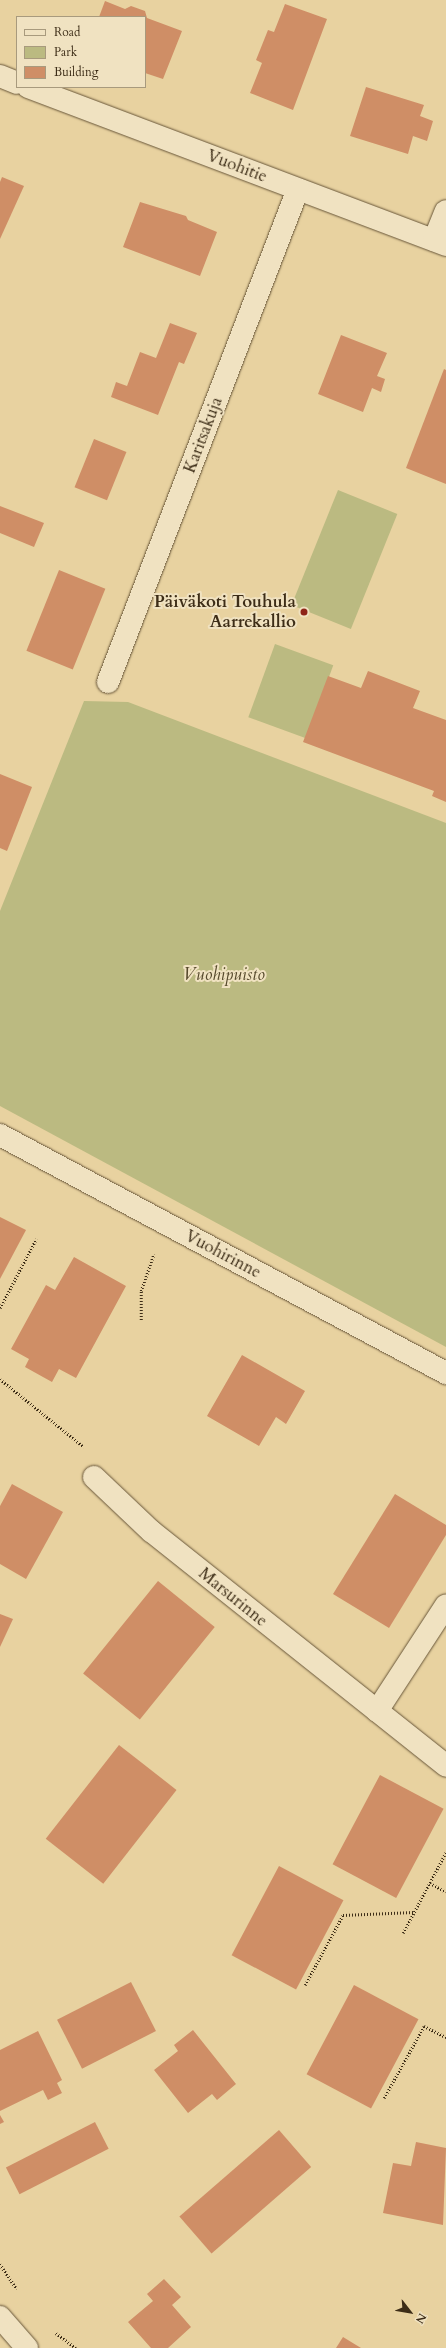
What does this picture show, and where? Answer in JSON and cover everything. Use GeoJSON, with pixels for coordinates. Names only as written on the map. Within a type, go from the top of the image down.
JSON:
{"type":"FeatureCollection","features":[{"type":"Feature","properties":{"kind":"street"},"geometry":{"type":"LineString","coordinates":[[0,76],[16,83]]}},
{"type":"Feature","properties":{"kind":"street","name":"Vuohitie"},"geometry":{"type":"LineString","coordinates":[[31,88],[440,243]]}},
{"type":"Feature","properties":{"kind":"street","name":"Karitsakuja"},"geometry":{"type":"LineString","coordinates":[[108,682],[298,189]]}},
{"type":"Feature","properties":{"kind":"street"},"geometry":{"type":"LineString","coordinates":[[440,243],[446,211]]}},
{"type":"Feature","properties":{"kind":"street","name":"Vuohirinne"},"geometry":{"type":"LineString","coordinates":[[0,1135],[446,1373]]}},
{"type":"Feature","properties":{"kind":"street","name":"Marsurinne"},"geometry":{"type":"LineString","coordinates":[[94,1477],[151,1531],[446,1766]]}},
{"type":"Feature","properties":{"kind":"street"},"geometry":{"type":"LineString","coordinates":[[377,1711],[446,1605]]}},
{"type":"Feature","properties":{"kind":"street"},"geometry":{"type":"LineString","coordinates":[[0,2317],[27,2348]]}},
{"type":"Feature","properties":{"kind":"path"},"geometry":{"type":"LineString","coordinates":[[0,1308],[36,1240]]}},
{"type":"Feature","properties":{"kind":"path"},"geometry":{"type":"LineString","coordinates":[[141,1320],[141,1290],[157,1246]]}},
{"type":"Feature","properties":{"kind":"path"},"geometry":{"type":"LineString","coordinates":[[0,1379],[84,1447]]}},
{"type":"Feature","properties":{"kind":"path"},"geometry":{"type":"LineString","coordinates":[[403,1933],[446,1852]]}},
{"type":"Feature","properties":{"kind":"path"},"geometry":{"type":"LineString","coordinates":[[430,1883],[446,1892]]}},
{"type":"Feature","properties":{"kind":"path"},"geometry":{"type":"LineString","coordinates":[[305,1985],[344,1915],[414,1912]]}},
{"type":"Feature","properties":{"kind":"path"},"geometry":{"type":"LineString","coordinates":[[384,2098],[424,2026],[446,2037]]}},
{"type":"Feature","properties":{"kind":"green space"},"geometry":{"type":"Polygon","coordinates":[[[338,490],[397,514],[351,629],[292,605],[338,490]]]}},
{"type":"Feature","properties":{"kind":"green space"},"geometry":{"type":"Polygon","coordinates":[[[275,644],[333,665],[307,739],[248,717],[275,644]]]}},
{"type":"Feature","properties":{"kind":"green space","name":"Vuohipuisto"},"geometry":{"type":"Polygon","coordinates":[[[84,701],[128,702],[446,823],[446,1347],[0,1106],[0,911],[84,701]]]}},
{"type":"Feature","properties":{"kind":"building"},"geometry":{"type":"Polygon","coordinates":[[[105,1],[125,9],[131,6],[145,11],[147,18],[182,31],[163,79],[146,73],[146,16],[99,16],[105,1]]]}},
{"type":"Feature","properties":{"kind":"building"},"geometry":{"type":"Polygon","coordinates":[[[285,4],[327,19],[293,110],[250,93],[262,63],[256,60],[268,30],[274,32],[285,4]]]}},
{"type":"Feature","properties":{"kind":"building"},"geometry":{"type":"Polygon","coordinates":[[[366,87],[424,105],[420,116],[433,121],[427,141],[413,136],[408,154],[350,136],[366,87]]]}},
{"type":"Feature","properties":{"kind":"building"},"geometry":{"type":"Polygon","coordinates":[[[2,177],[24,186],[0,239],[0,182],[2,177]]]}},
{"type":"Feature","properties":{"kind":"building"},"geometry":{"type":"Polygon","coordinates":[[[140,202],[186,216],[188,220],[217,232],[200,276],[123,247],[140,202]]]}},
{"type":"Feature","properties":{"kind":"building"},"geometry":{"type":"Polygon","coordinates":[[[170,323],[197,333],[184,364],[179,362],[158,415],[111,397],[116,382],[127,386],[140,352],[156,358],[170,323]]]}},
{"type":"Feature","properties":{"kind":"building"},"geometry":{"type":"Polygon","coordinates":[[[341,335],[387,353],[377,376],[385,379],[381,392],[372,388],[363,412],[318,394],[341,335]]]}},
{"type":"Feature","properties":{"kind":"building"},"geometry":{"type":"Polygon","coordinates":[[[444,369],[446,370],[446,484],[406,468],[444,369]]]}},
{"type":"Feature","properties":{"kind":"building"},"geometry":{"type":"Polygon","coordinates":[[[94,439],[126,452],[107,500],[75,487],[94,439]]]}},
{"type":"Feature","properties":{"kind":"building"},"geometry":{"type":"Polygon","coordinates":[[[0,506],[44,523],[34,547],[0,533],[0,506]]]}},
{"type":"Feature","properties":{"kind":"building"},"geometry":{"type":"Polygon","coordinates":[[[59,570],[105,589],[73,669],[26,651],[59,570]]]}},
{"type":"Feature","properties":{"kind":"building"},"geometry":{"type":"Polygon","coordinates":[[[368,671],[420,691],[413,708],[446,720],[446,802],[432,796],[434,791],[303,742],[328,676],[361,688],[368,671]]]}},
{"type":"Feature","properties":{"kind":"building"},"geometry":{"type":"Polygon","coordinates":[[[0,774],[32,787],[7,851],[0,848],[0,774]]]}},
{"type":"Feature","properties":{"kind":"building"},"geometry":{"type":"Polygon","coordinates":[[[0,1217],[26,1230],[0,1279],[0,1217]]]}},
{"type":"Feature","properties":{"kind":"building"},"geometry":{"type":"Polygon","coordinates":[[[74,1257],[126,1286],[76,1378],[59,1369],[52,1382],[25,1367],[29,1359],[11,1349],[46,1285],[55,1290],[74,1257]]]}},
{"type":"Feature","properties":{"kind":"building"},"geometry":{"type":"Polygon","coordinates":[[[242,1355],[305,1391],[286,1424],[276,1417],[259,1446],[207,1416],[242,1355]]]}},
{"type":"Feature","properties":{"kind":"building"},"geometry":{"type":"Polygon","coordinates":[[[12,1484],[63,1512],[26,1579],[0,1564],[0,1506],[12,1484]]]}},
{"type":"Feature","properties":{"kind":"building"},"geometry":{"type":"Polygon","coordinates":[[[395,1494],[446,1525],[446,1535],[389,1628],[333,1594],[395,1494]]]}},
{"type":"Feature","properties":{"kind":"building"},"geometry":{"type":"Polygon","coordinates":[[[158,1581],[215,1627],[140,1719],[83,1673],[158,1581]]]}},
{"type":"Feature","properties":{"kind":"building"},"geometry":{"type":"Polygon","coordinates":[[[0,1614],[13,1619],[0,1647],[0,1614]]]}},
{"type":"Feature","properties":{"kind":"building"},"geometry":{"type":"Polygon","coordinates":[[[119,1745],[177,1790],[103,1884],[46,1839],[119,1745]]]}},
{"type":"Feature","properties":{"kind":"building"},"geometry":{"type":"Polygon","coordinates":[[[380,1775],[444,1809],[396,1898],[333,1864],[380,1775]]]}},
{"type":"Feature","properties":{"kind":"building"},"geometry":{"type":"Polygon","coordinates":[[[279,1866],[343,1900],[296,1989],[232,1955],[279,1866]]]}},
{"type":"Feature","properties":{"kind":"building"},"geometry":{"type":"Polygon","coordinates":[[[131,1982],[156,2031],[82,2069],[57,2020],[131,1982]]]}},
{"type":"Feature","properties":{"kind":"building"},"geometry":{"type":"Polygon","coordinates":[[[354,1985],[418,2019],[371,2108],[307,2074],[354,1985]]]}},
{"type":"Feature","properties":{"kind":"building"},"geometry":{"type":"Polygon","coordinates":[[[193,2030],[236,2084],[217,2100],[212,2094],[188,2113],[154,2070],[178,2051],[174,2045],[193,2030]]]}},
{"type":"Feature","properties":{"kind":"building"},"geometry":{"type":"Polygon","coordinates":[[[38,2031],[62,2080],[57,2083],[62,2093],[48,2100],[43,2090],[0,2111],[0,2050],[38,2031]]]}},
{"type":"Feature","properties":{"kind":"building"},"geometry":{"type":"Polygon","coordinates":[[[0,2115],[4,2122],[0,2124],[0,2115]]]}},
{"type":"Feature","properties":{"kind":"building"},"geometry":{"type":"Polygon","coordinates":[[[95,2122],[109,2149],[20,2194],[6,2167],[95,2122]]]}},
{"type":"Feature","properties":{"kind":"building"},"geometry":{"type":"Polygon","coordinates":[[[279,2130],[311,2167],[212,2254],[179,2217],[279,2130]]]}},
{"type":"Feature","properties":{"kind":"building"},"geometry":{"type":"Polygon","coordinates":[[[416,2142],[446,2148],[443,2225],[383,2213],[393,2163],[411,2166],[416,2142]]]}},
{"type":"Feature","properties":{"kind":"building"},"geometry":{"type":"Polygon","coordinates":[[[164,2279],[181,2297],[172,2305],[191,2327],[168,2348],[151,2348],[128,2322],[153,2301],[147,2294],[164,2279]]]}},
{"type":"Feature","properties":{"kind":"building"},"geometry":{"type":"Polygon","coordinates":[[[343,2337],[361,2348],[336,2348],[343,2337]]]}},
{"type":"Feature","properties":{"kind":"place","name":"Päiväkoti Touhula Aarrekallio"},"geometry":{"type":"Point","coordinates":[304,612]}}]}
